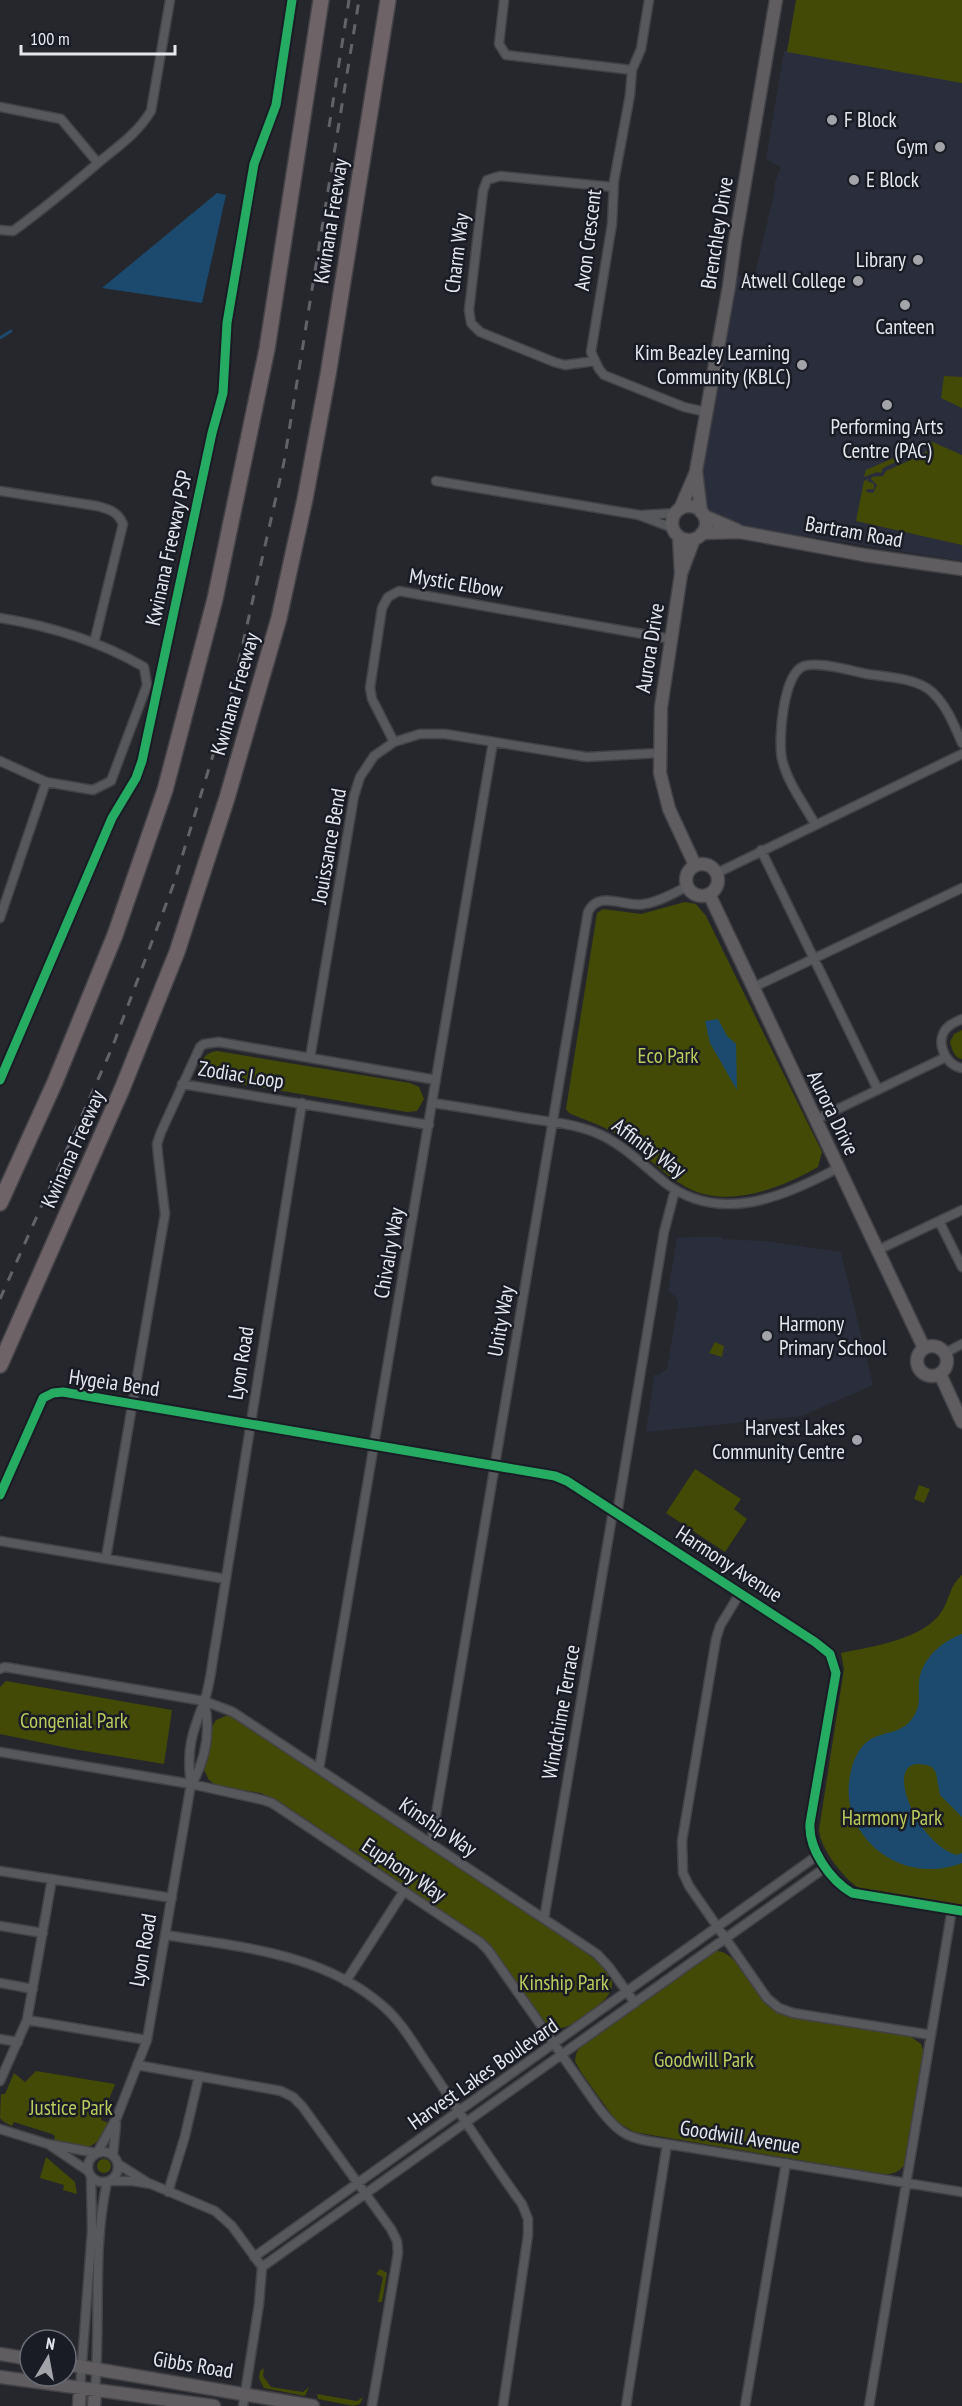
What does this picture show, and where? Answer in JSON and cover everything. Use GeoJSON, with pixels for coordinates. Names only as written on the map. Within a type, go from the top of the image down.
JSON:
{"type":"FeatureCollection","features":[{"type":"Feature","properties":{"kind":"highway","name":"Kwinana Freeway"},"geometry":{"type":"LineString","coordinates":[[0,1203],[55,1082],[115,935],[165,790],[214,599],[267,349],[321,0]]}},
{"type":"Feature","properties":{"kind":"highway","name":"Kwinana Freeway"},"geometry":{"type":"LineString","coordinates":[[0,1365],[122,1089],[177,952],[227,798],[279,618],[305,500],[328,375],[388,0]]}},
{"type":"Feature","properties":{"kind":"street"},"geometry":{"type":"LineString","coordinates":[[0,231],[13,231],[62,195],[132,136],[151,111],[170,0]]}},
{"type":"Feature","properties":{"kind":"street"},"geometry":{"type":"LineString","coordinates":[[504,0],[499,44],[506,55],[632,70]]}},
{"type":"Feature","properties":{"kind":"street","name":"Avon Crescent"},"geometry":{"type":"LineString","coordinates":[[595,361],[591,345],[612,224],[613,187],[630,95],[632,70],[640,49],[649,0]]}},
{"type":"Feature","properties":{"kind":"street","name":"Brenchley Drive"},"geometry":{"type":"LineString","coordinates":[[678,511],[696,471],[776,0]]}},
{"type":"Feature","properties":{"kind":"street"},"geometry":{"type":"LineString","coordinates":[[0,107],[61,119],[98,163]]}},
{"type":"Feature","properties":{"kind":"street","name":"Charm Way"},"geometry":{"type":"LineString","coordinates":[[595,361],[565,365],[543,358],[480,332],[471,323],[469,310],[483,191],[487,180],[500,176],[613,187]]}},
{"type":"Feature","properties":{"kind":"street"},"geometry":{"type":"LineString","coordinates":[[595,361],[604,375],[684,407],[706,412]]}},
{"type":"Feature","properties":{"kind":"street","name":"Brenchley Drive"},"geometry":{"type":"LineString","coordinates":[[696,471],[702,514]]}},
{"type":"Feature","properties":{"kind":"street"},"geometry":{"type":"LineString","coordinates":[[436,482],[639,515],[678,511],[691,507],[702,514],[705,522],[698,536],[684,539],[639,515]]}},
{"type":"Feature","properties":{"kind":"street"},"geometry":{"type":"LineString","coordinates":[[0,491],[97,506],[110,509],[120,516],[123,524],[94,643]]}},
{"type":"Feature","properties":{"kind":"street"},"geometry":{"type":"LineString","coordinates":[[676,533],[672,523],[678,511]]}},
{"type":"Feature","properties":{"kind":"street","name":"Bartram Road"},"geometry":{"type":"LineString","coordinates":[[702,514],[740,532],[864,555],[962,569]]}},
{"type":"Feature","properties":{"kind":"street","name":"Bartram Road"},"geometry":{"type":"LineString","coordinates":[[698,536],[740,532]]}},
{"type":"Feature","properties":{"kind":"street","name":"Aurora Drive"},"geometry":{"type":"LineString","coordinates":[[676,533],[681,574]]}},
{"type":"Feature","properties":{"kind":"street","name":"Aurora Drive"},"geometry":{"type":"LineString","coordinates":[[695,865],[669,809],[660,773],[659,753],[661,707],[681,574],[698,536]]}},
{"type":"Feature","properties":{"kind":"street","name":"Mystic Elbow"},"geometry":{"type":"LineString","coordinates":[[394,742],[372,699],[370,688],[382,608],[388,597],[399,591],[671,639]]}},
{"type":"Feature","properties":{"kind":"street"},"geometry":{"type":"LineString","coordinates":[[0,618],[37,624],[116,651],[144,667],[147,685],[111,781],[93,790],[46,782],[0,761]]}},
{"type":"Feature","properties":{"kind":"street"},"geometry":{"type":"LineString","coordinates":[[815,824],[787,774],[782,758],[782,735],[788,685],[795,673],[804,666],[820,666],[912,682],[931,690],[944,705],[962,743]]}},
{"type":"Feature","properties":{"kind":"street","name":"Jouissance Bend"},"geometry":{"type":"LineString","coordinates":[[310,1058],[357,786],[360,777],[374,756],[394,742],[420,734],[445,734],[586,757],[659,753]]}},
{"type":"Feature","properties":{"kind":"street","name":"Chivalry Way"},"geometry":{"type":"LineString","coordinates":[[320,1769],[493,742]]}},
{"type":"Feature","properties":{"kind":"street"},"geometry":{"type":"LineString","coordinates":[[717,873],[760,850],[962,754]]}},
{"type":"Feature","properties":{"kind":"street"},"geometry":{"type":"LineString","coordinates":[[0,918],[4,891],[46,782]]}},
{"type":"Feature","properties":{"kind":"street"},"geometry":{"type":"LineString","coordinates":[[760,850],[878,1090]]}},
{"type":"Feature","properties":{"kind":"street"},"geometry":{"type":"LineString","coordinates":[[695,865],[710,866],[717,873],[718,883],[709,894],[699,896],[688,886],[688,872],[695,865]]}},
{"type":"Feature","properties":{"kind":"street","name":"Unity Way"},"geometry":{"type":"LineString","coordinates":[[431,1844],[590,908],[602,900],[645,904],[688,886]]}},
{"type":"Feature","properties":{"kind":"street"},"geometry":{"type":"LineString","coordinates":[[752,988],[962,888]]}},
{"type":"Feature","properties":{"kind":"street","name":"Aurora Drive"},"geometry":{"type":"LineString","coordinates":[[709,894],[924,1348]]}},
{"type":"Feature","properties":{"kind":"street"},"geometry":{"type":"LineString","coordinates":[[962,1019],[947,1027],[942,1038],[942,1050],[949,1063],[962,1068]]}},
{"type":"Feature","properties":{"kind":"street","name":"Zodiac Loop"},"geometry":{"type":"LineString","coordinates":[[429,1125],[182,1084],[200,1047],[219,1042],[436,1080]]}},
{"type":"Feature","properties":{"kind":"street"},"geometry":{"type":"LineString","coordinates":[[815,1120],[946,1056]]}},
{"type":"Feature","properties":{"kind":"street"},"geometry":{"type":"LineString","coordinates":[[106,1558],[165,1214],[157,1144],[182,1084]]}},
{"type":"Feature","properties":{"kind":"street","name":"Lyon Road"},"geometry":{"type":"LineString","coordinates":[[97,2153],[117,2117],[147,2040],[191,1784],[188,1763],[191,1740],[197,1716],[204,1701],[226,1579],[302,1103]]}},
{"type":"Feature","properties":{"kind":"street","name":"Affinity Way"},"geometry":{"type":"LineString","coordinates":[[433,1103],[553,1122],[596,1132],[675,1190],[692,1199],[714,1203],[764,1200],[802,1187],[838,1168]]}},
{"type":"Feature","properties":{"kind":"street","name":"Windchime Terrace"},"geometry":{"type":"LineString","coordinates":[[544,1919],[664,1232],[675,1190]]}},
{"type":"Feature","properties":{"kind":"street"},"geometry":{"type":"LineString","coordinates":[[878,1250],[962,1210]]}},
{"type":"Feature","properties":{"kind":"street"},"geometry":{"type":"LineString","coordinates":[[939,1221],[962,1267]]}},
{"type":"Feature","properties":{"kind":"street"},"geometry":{"type":"LineString","coordinates":[[945,1353],[962,1344]]}},
{"type":"Feature","properties":{"kind":"street"},"geometry":{"type":"LineString","coordinates":[[937,1346],[945,1353],[946,1366],[940,1374],[927,1375],[918,1367],[918,1354],[924,1348],[937,1346]]}},
{"type":"Feature","properties":{"kind":"street"},"geometry":{"type":"LineString","coordinates":[[940,1374],[962,1422]]}},
{"type":"Feature","properties":{"kind":"street","name":"Hygeia Bend"},"geometry":{"type":"LineString","coordinates":[[0,1495],[43,1398],[53,1393],[63,1392],[251,1422]]}},
{"type":"Feature","properties":{"kind":"street","name":"Harmony Avenue"},"geometry":{"type":"LineString","coordinates":[[251,1422],[555,1476],[815,1641],[830,1654],[836,1673],[810,1823],[810,1838],[818,1856],[838,1882],[852,1893],[962,1911]]}},
{"type":"Feature","properties":{"kind":"street"},"geometry":{"type":"LineString","coordinates":[[0,1541],[226,1579]]}},
{"type":"Feature","properties":{"kind":"street"},"geometry":{"type":"LineString","coordinates":[[740,1593],[720,1626],[716,1639],[682,1841],[683,1873],[689,1886],[725,1939],[767,1998],[779,2008],[793,2013],[931,2035]]}},
{"type":"Feature","properties":{"kind":"street","name":"Kinship Way"},"geometry":{"type":"LineString","coordinates":[[0,1669],[4,1667],[36,1672],[204,1701],[232,1712],[597,1954],[635,2003]]}},
{"type":"Feature","properties":{"kind":"street","name":"Lyon Road"},"geometry":{"type":"LineString","coordinates":[[191,1784],[200,1768],[207,1736],[208,1718],[204,1701]]}},
{"type":"Feature","properties":{"kind":"street","name":"Euphony Way"},"geometry":{"type":"LineString","coordinates":[[0,1752],[191,1784],[272,1803],[480,1942],[555,2045]]}},
{"type":"Feature","properties":{"kind":"street","name":"Harvest Lakes Boulevard"},"geometry":{"type":"LineString","coordinates":[[254,2257],[818,1856]]}},
{"type":"Feature","properties":{"kind":"street","name":"Harvest Lakes Boulevard"},"geometry":{"type":"LineString","coordinates":[[262,2267],[826,1867]]}},
{"type":"Feature","properties":{"kind":"street"},"geometry":{"type":"LineString","coordinates":[[0,1871],[172,1898]]}},
{"type":"Feature","properties":{"kind":"street"},"geometry":{"type":"LineString","coordinates":[[0,2081],[27,2020],[52,1879]]}},
{"type":"Feature","properties":{"kind":"street"},"geometry":{"type":"LineString","coordinates":[[346,1981],[404,1891]]}},
{"type":"Feature","properties":{"kind":"street"},"geometry":{"type":"LineString","coordinates":[[869,2406],[952,1909]]}},
{"type":"Feature","properties":{"kind":"street"},"geometry":{"type":"LineString","coordinates":[[0,1926],[43,1933]]}},
{"type":"Feature","properties":{"kind":"street"},"geometry":{"type":"LineString","coordinates":[[165,1935],[281,1954],[335,1974],[386,2008],[522,2204],[528,2219],[528,2235],[502,2406]]}},
{"type":"Feature","properties":{"kind":"street"},"geometry":{"type":"LineString","coordinates":[[0,1983],[33,1989]]}},
{"type":"Feature","properties":{"kind":"street"},"geometry":{"type":"LineString","coordinates":[[27,2020],[147,2040]]}},
{"type":"Feature","properties":{"kind":"street"},"geometry":{"type":"LineString","coordinates":[[0,2039],[18,2042]]}},
{"type":"Feature","properties":{"kind":"street","name":"Goodwill Avenue"},"geometry":{"type":"LineString","coordinates":[[555,2045],[614,2127],[623,2134],[667,2144],[962,2192]]}},
{"type":"Feature","properties":{"kind":"street"},"geometry":{"type":"LineString","coordinates":[[137,2065],[281,2091],[293,2097],[321,2129],[391,2229],[397,2241],[398,2253],[372,2406]]}},
{"type":"Feature","properties":{"kind":"street"},"geometry":{"type":"LineString","coordinates":[[168,2192],[185,2136],[199,2076]]}},
{"type":"Feature","properties":{"kind":"street","name":"Lyon Road"},"geometry":{"type":"LineString","coordinates":[[113,2155],[117,2117]]}},
{"type":"Feature","properties":{"kind":"street"},"geometry":{"type":"LineString","coordinates":[[0,2129],[48,2144],[113,2155],[118,2164],[151,2184],[224,2217],[262,2267],[259,2304],[244,2400]]}},
{"type":"Feature","properties":{"kind":"street"},"geometry":{"type":"LineString","coordinates":[[48,2144],[98,2181],[133,2181],[151,2184]]}},
{"type":"Feature","properties":{"kind":"street"},"geometry":{"type":"LineString","coordinates":[[626,2406],[667,2144]]}},
{"type":"Feature","properties":{"kind":"street"},"geometry":{"type":"LineString","coordinates":[[79,2406],[92,2230],[89,2161],[97,2153]]}},
{"type":"Feature","properties":{"kind":"street"},"geometry":{"type":"LineString","coordinates":[[745,2406],[786,2163]]}},
{"type":"Feature","properties":{"kind":"street"},"geometry":{"type":"LineString","coordinates":[[94,2406],[101,2209],[108,2181],[117,2174],[118,2164]]}},
{"type":"Feature","properties":{"kind":"street"},"geometry":{"type":"LineString","coordinates":[[0,2354],[18,2357]]}},
{"type":"Feature","properties":{"kind":"street","name":"Gibbs Road"},"geometry":{"type":"LineString","coordinates":[[78,2366],[244,2400],[313,2406]]}},
{"type":"Feature","properties":{"kind":"street","name":"Gibbs Road"},"geometry":{"type":"LineString","coordinates":[[0,2378],[214,2406]]}},
{"type":"Feature","properties":{"kind":"shaded area","name":"Atwell College"},"geometry":{"type":"Polygon","coordinates":[[[796,0],[962,0],[962,561],[741,526],[712,516],[706,510],[701,482],[732,292],[738,275],[752,286],[775,182],[781,167],[766,159],[784,51],[787,51],[796,0]]]}},
{"type":"Feature","properties":{"kind":"shaded area","name":"Harmony Primary School"},"geometry":{"type":"Polygon","coordinates":[[[677,1238],[765,1241],[841,1252],[873,1385],[802,1416],[646,1432],[654,1375],[659,1375],[667,1369],[678,1303],[676,1297],[668,1291],[677,1238]]]}},
{"type":"Feature","properties":{"kind":"green space"},"geometry":{"type":"Polygon","coordinates":[[[796,0],[962,0],[962,83],[787,52],[796,0]]]}},
{"type":"Feature","properties":{"kind":"green space"},"geometry":{"type":"Polygon","coordinates":[[[944,376],[962,377],[962,408],[941,398],[944,376]]]}},
{"type":"Feature","properties":{"kind":"green space"},"geometry":{"type":"Polygon","coordinates":[[[928,440],[962,455],[962,545],[856,521],[864,481],[868,479],[867,481],[874,484],[874,489],[867,489],[866,492],[873,493],[877,485],[871,479],[872,477],[883,476],[886,471],[917,457],[923,458],[927,451],[928,440]]]}},
{"type":"Feature","properties":{"kind":"green space"},"geometry":{"type":"Polygon","coordinates":[[[898,456],[904,458],[883,468],[881,473],[877,472],[864,477],[866,470],[898,456]]]}},
{"type":"Feature","properties":{"kind":"green space","name":"Eco Park"},"geometry":{"type":"Polygon","coordinates":[[[685,902],[696,904],[706,916],[822,1152],[818,1167],[788,1182],[754,1194],[719,1197],[702,1194],[686,1187],[616,1134],[569,1113],[566,1109],[597,913],[603,909],[641,914],[685,902]]]}},
{"type":"Feature","properties":{"kind":"green space"},"geometry":{"type":"Polygon","coordinates":[[[962,1030],[962,1059],[955,1055],[950,1042],[954,1034],[962,1030]]]}},
{"type":"Feature","properties":{"kind":"green space"},"geometry":{"type":"Polygon","coordinates":[[[217,1051],[410,1083],[419,1087],[424,1099],[417,1111],[407,1112],[204,1078],[199,1073],[200,1065],[209,1053],[217,1051]]]}},
{"type":"Feature","properties":{"kind":"green space"},"geometry":{"type":"Polygon","coordinates":[[[715,1342],[724,1346],[722,1357],[709,1353],[715,1342]]]}},
{"type":"Feature","properties":{"kind":"green space"},"geometry":{"type":"Polygon","coordinates":[[[695,1469],[741,1499],[734,1509],[747,1519],[725,1552],[666,1513],[695,1469]]]}},
{"type":"Feature","properties":{"kind":"green space"},"geometry":{"type":"Polygon","coordinates":[[[919,1485],[930,1489],[924,1503],[914,1499],[919,1485]]]}},
{"type":"Feature","properties":{"kind":"green space","name":"Harmony Park"},"geometry":{"type":"Polygon","coordinates":[[[962,1575],[962,1905],[861,1889],[848,1879],[834,1863],[824,1846],[819,1830],[844,1669],[841,1653],[896,1640],[923,1629],[942,1611],[953,1587],[962,1575]]]}},
{"type":"Feature","properties":{"kind":"green space","name":"Congenial Park"},"geometry":{"type":"Polygon","coordinates":[[[6,1681],[172,1710],[164,1764],[0,1734],[0,1687],[6,1681]]]}},
{"type":"Feature","properties":{"kind":"green space","name":"Kinship Park"},"geometry":{"type":"Polygon","coordinates":[[[228,1715],[581,1949],[607,1972],[612,1986],[609,1994],[590,2012],[572,2024],[561,2028],[552,2027],[544,2021],[487,1941],[280,1802],[261,1793],[217,1786],[209,1780],[204,1770],[212,1727],[216,1720],[228,1715]]]}},
{"type":"Feature","properties":{"kind":"green space","name":"Goodwill Park"},"geometry":{"type":"Polygon","coordinates":[[[717,1951],[732,1958],[761,1999],[779,2013],[911,2037],[921,2044],[924,2053],[906,2163],[901,2169],[882,2174],[634,2132],[616,2121],[575,2061],[581,2044],[711,1952],[717,1951]]]}},
{"type":"Feature","properties":{"kind":"green space","name":"Justice Park"},"geometry":{"type":"Polygon","coordinates":[[[36,2071],[115,2084],[101,2120],[109,2123],[99,2140],[87,2147],[73,2146],[54,2140],[55,2136],[52,2134],[14,2122],[12,2126],[0,2118],[1,2094],[5,2094],[14,2073],[25,2082],[36,2071]]]}},
{"type":"Feature","properties":{"kind":"green space"},"geometry":{"type":"Polygon","coordinates":[[[46,2157],[75,2182],[77,2194],[63,2190],[64,2185],[40,2178],[46,2157]]]}},
{"type":"Feature","properties":{"kind":"green space"},"geometry":{"type":"Polygon","coordinates":[[[104,2159],[109,2161],[111,2166],[109,2171],[104,2173],[99,2171],[97,2166],[99,2161],[104,2159]]]}},
{"type":"Feature","properties":{"kind":"green space"},"geometry":{"type":"Polygon","coordinates":[[[380,2269],[387,2273],[382,2302],[378,2302],[383,2277],[376,2274],[380,2269]]]}},
{"type":"Feature","properties":{"kind":"green space"},"geometry":{"type":"Polygon","coordinates":[[[264,2368],[263,2376],[271,2387],[303,2392],[309,2387],[305,2396],[264,2388],[259,2378],[260,2371],[264,2368]]]}},
{"type":"Feature","properties":{"kind":"green space"},"geometry":{"type":"Polygon","coordinates":[[[317,2394],[357,2401],[363,2397],[360,2404],[354,2406],[318,2399],[317,2394]]]}},
{"type":"Feature","properties":{"kind":"water"},"geometry":{"type":"Polygon","coordinates":[[[217,193],[226,195],[202,303],[102,288],[217,193]]]}},
{"type":"Feature","properties":{"kind":"water"},"geometry":{"type":"Polygon","coordinates":[[[718,1019],[727,1036],[736,1044],[737,1090],[710,1043],[705,1021],[718,1019]]]}},
{"type":"Feature","properties":{"kind":"water"},"geometry":{"type":"Polygon","coordinates":[[[962,1634],[962,1817],[940,1795],[936,1773],[932,1767],[915,1764],[906,1770],[904,1783],[916,1817],[928,1834],[942,1847],[957,1855],[962,1853],[962,1863],[939,1869],[917,1868],[896,1862],[878,1850],[863,1835],[853,1816],[849,1795],[851,1771],[857,1755],[865,1744],[873,1738],[900,1729],[908,1723],[917,1710],[920,1675],[923,1667],[933,1652],[947,1641],[962,1634]]]}},
{"type":"Feature","properties":{"kind":"waterway"},"geometry":{"type":"LineString","coordinates":[[0,338],[11,331]]}},
{"type":"Feature","properties":{"kind":"railway"},"geometry":{"type":"LineString","coordinates":[[329,127],[349,0]]}},
{"type":"Feature","properties":{"kind":"railway"},"geometry":{"type":"LineString","coordinates":[[0,1299],[112,1048],[174,883],[231,696],[284,462],[359,0]]}},
{"type":"Feature","properties":{"kind":"cycle path","name":"Kwinana Freeway PSP"},"geometry":{"type":"LineString","coordinates":[[0,1080],[112,818],[136,778],[142,761],[212,433],[223,393],[227,323],[254,164],[276,105],[292,0]]}},
{"type":"Feature","properties":{"kind":"cycle path"},"geometry":{"type":"LineString","coordinates":[[0,1495],[43,1398],[53,1393],[63,1392],[555,1476],[567,1481],[830,1654],[836,1673],[810,1823],[810,1833],[822,1863],[836,1880],[852,1893],[962,1911]]}},
{"type":"Feature","properties":{"kind":"place","name":"F Block"},"geometry":{"type":"Point","coordinates":[832,120]}},
{"type":"Feature","properties":{"kind":"place","name":"Gym"},"geometry":{"type":"Point","coordinates":[940,147]}},
{"type":"Feature","properties":{"kind":"place","name":"E Block"},"geometry":{"type":"Point","coordinates":[854,180]}},
{"type":"Feature","properties":{"kind":"place","name":"Library"},"geometry":{"type":"Point","coordinates":[918,260]}},
{"type":"Feature","properties":{"kind":"place","name":"Atwell College"},"geometry":{"type":"Point","coordinates":[858,281]}},
{"type":"Feature","properties":{"kind":"place","name":"Canteen"},"geometry":{"type":"Point","coordinates":[905,305]}},
{"type":"Feature","properties":{"kind":"place","name":"Kim Beazley Learning Community (KBLC)"},"geometry":{"type":"Point","coordinates":[802,365]}},
{"type":"Feature","properties":{"kind":"place","name":"Performing Arts Centre (PAC)"},"geometry":{"type":"Point","coordinates":[887,405]}},
{"type":"Feature","properties":{"kind":"place","name":"Harmony Primary School"},"geometry":{"type":"Point","coordinates":[767,1336]}},
{"type":"Feature","properties":{"kind":"place","name":"Harvest Lakes Community Centre"},"geometry":{"type":"Point","coordinates":[857,1440]}}]}
